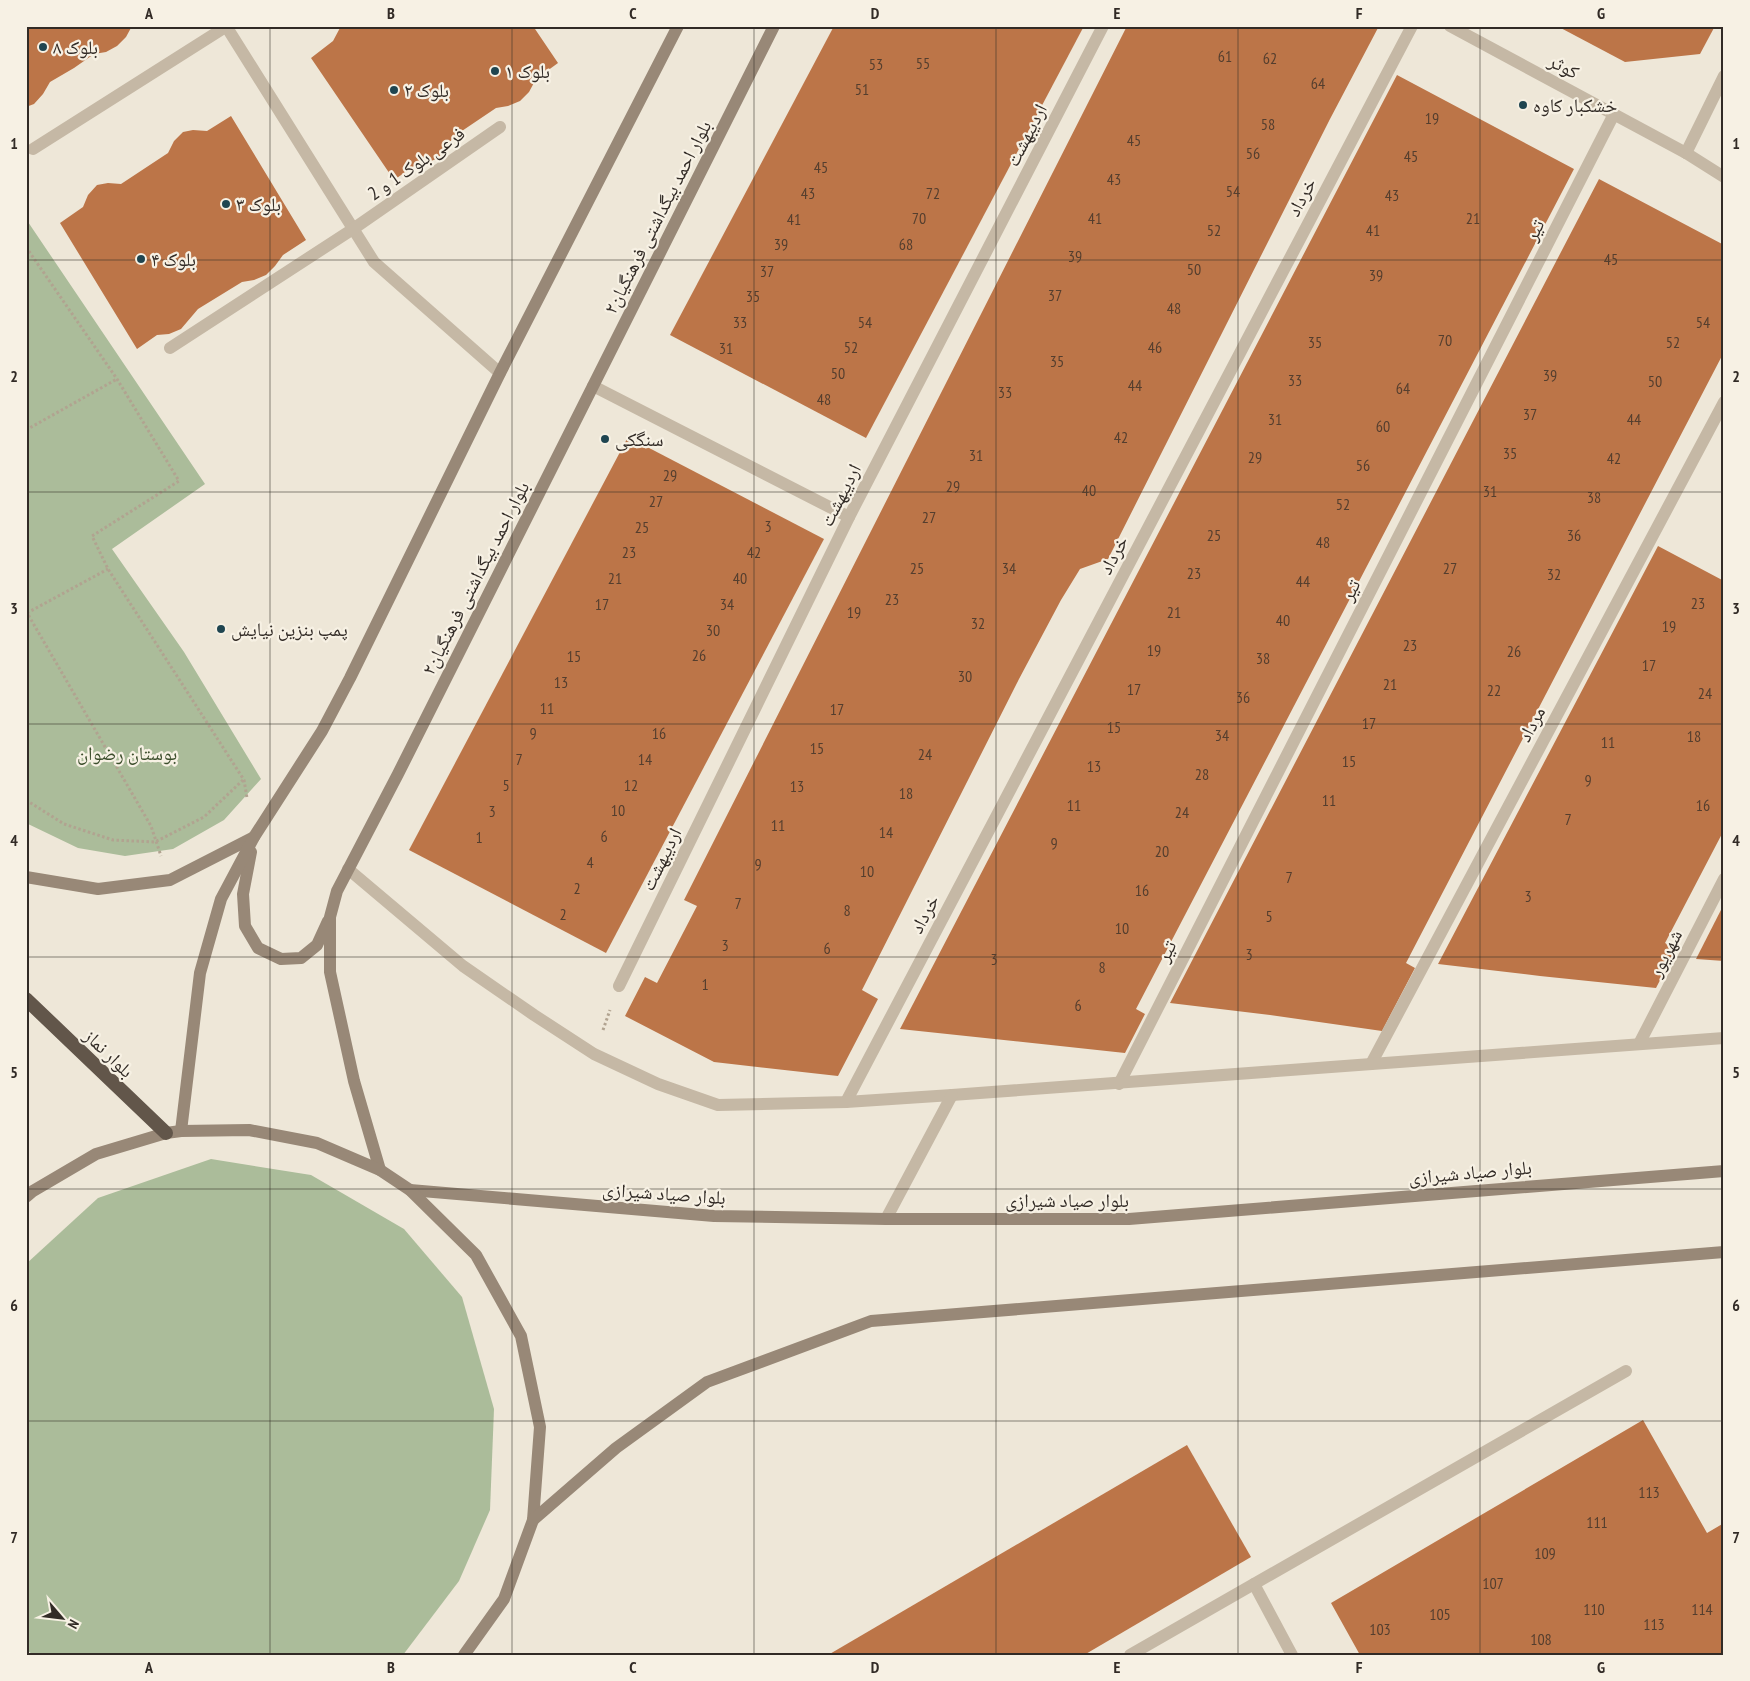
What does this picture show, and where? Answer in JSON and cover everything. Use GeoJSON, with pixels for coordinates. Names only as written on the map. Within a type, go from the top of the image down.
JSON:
{"type":"FeatureCollection","features":[{"type":"Feature","properties":{"kind":"highway","name":"بلوار نماز"},"geometry":{"type":"LineString","coordinates":[[26,999],[166,1134]]}},
{"type":"Feature","properties":{"kind":"main road"},"geometry":{"type":"LineString","coordinates":[[181,1131],[200,973],[222,899],[254,837],[322,731],[342,693],[500,373],[678,26]]}},
{"type":"Feature","properties":{"kind":"main road","name":"بلوار احمد بیگداشتی فرهنگیان۲"},"geometry":{"type":"LineString","coordinates":[[380,1170],[354,1081],[330,972],[330,917],[337,891],[398,774],[774,26]]}},
{"type":"Feature","properties":{"kind":"main road"},"geometry":{"type":"LineString","coordinates":[[26,877],[98,889],[170,880],[254,837]]}},
{"type":"Feature","properties":{"kind":"main road"},"geometry":{"type":"LineString","coordinates":[[254,837],[243,894],[244,926],[258,948],[281,959],[300,958],[316,944],[330,917]]}},
{"type":"Feature","properties":{"kind":"main road"},"geometry":{"type":"LineString","coordinates":[[26,1197],[96,1154],[181,1131],[249,1130],[316,1143],[380,1170],[410,1190],[476,1255],[521,1336],[540,1427],[533,1520],[504,1599],[464,1655]]}},
{"type":"Feature","properties":{"kind":"main road","name":"بلوار صیاد شیرازی"},"geometry":{"type":"LineString","coordinates":[[410,1190],[714,1216],[886,1219],[1129,1219],[1724,1171]]}},
{"type":"Feature","properties":{"kind":"main road"},"geometry":{"type":"LineString","coordinates":[[533,1520],[616,1448],[707,1382],[871,1321],[1724,1252]]}},
{"type":"Feature","properties":{"kind":"street"},"geometry":{"type":"LineString","coordinates":[[33,149],[227,26],[374,262],[500,373]]}},
{"type":"Feature","properties":{"kind":"street","name":"اردیبهشت"},"geometry":{"type":"LineString","coordinates":[[620,986],[849,517],[1103,26]]}},
{"type":"Feature","properties":{"kind":"street","name":"خرداد"},"geometry":{"type":"LineString","coordinates":[[846,1102],[1412,26]]}},
{"type":"Feature","properties":{"kind":"street","name":"کوثر"},"geometry":{"type":"LineString","coordinates":[[1450,26],[1686,153],[1724,177]]}},
{"type":"Feature","properties":{"kind":"street"},"geometry":{"type":"LineString","coordinates":[[1686,153],[1724,76]]}},
{"type":"Feature","properties":{"kind":"street","name":"تیر"},"geometry":{"type":"LineString","coordinates":[[1120,1084],[1614,114]]}},
{"type":"Feature","properties":{"kind":"street","name":"فرعی بلوک 1 و 2"},"geometry":{"type":"LineString","coordinates":[[170,348],[353,229],[500,127]]}},
{"type":"Feature","properties":{"kind":"street"},"geometry":{"type":"LineString","coordinates":[[593,386],[849,517]]}},
{"type":"Feature","properties":{"kind":"street","name":"مرداد"},"geometry":{"type":"LineString","coordinates":[[1371,1064],[1724,402]]}},
{"type":"Feature","properties":{"kind":"street"},"geometry":{"type":"LineString","coordinates":[[348,869],[463,966],[534,1016],[594,1054],[658,1084],[718,1104],[846,1102],[1120,1084],[1724,1038]]}},
{"type":"Feature","properties":{"kind":"street","name":"شهریور"},"geometry":{"type":"LineString","coordinates":[[1639,1044],[1724,879]]}},
{"type":"Feature","properties":{"kind":"street"},"geometry":{"type":"LineString","coordinates":[[886,1219],[952,1095]]}},
{"type":"Feature","properties":{"kind":"street"},"geometry":{"type":"LineString","coordinates":[[1130,1655],[1626,1371]]}},
{"type":"Feature","properties":{"kind":"street"},"geometry":{"type":"LineString","coordinates":[[1254,1584],[1292,1655]]}},
{"type":"Feature","properties":{"kind":"path"},"geometry":{"type":"LineString","coordinates":[[26,247],[117,379],[179,481],[92,536],[108,569],[244,780],[254,837]]}},
{"type":"Feature","properties":{"kind":"path"},"geometry":{"type":"LineString","coordinates":[[26,430],[117,379]]}},
{"type":"Feature","properties":{"kind":"path"},"geometry":{"type":"LineString","coordinates":[[108,569],[27,612],[151,826],[155,842],[170,880]]}},
{"type":"Feature","properties":{"kind":"path"},"geometry":{"type":"LineString","coordinates":[[26,800],[64,824],[113,840],[155,842],[204,818],[244,780]]}},
{"type":"Feature","properties":{"kind":"path"},"geometry":{"type":"LineString","coordinates":[[594,1054],[620,986]]}},
{"type":"Feature","properties":{"kind":"green space","name":"بوستان رضوان"},"geometry":{"type":"Polygon","coordinates":[[[26,219],[205,484],[112,549],[184,652],[261,779],[224,820],[173,849],[125,856],[78,848],[26,823],[26,219]]]}},
{"type":"Feature","properties":{"kind":"green space"},"geometry":{"type":"Polygon","coordinates":[[[211,1159],[311,1175],[404,1229],[462,1297],[494,1409],[490,1510],[459,1581],[403,1655],[33,1655],[26,1649],[26,1264],[98,1198],[211,1159]]]}},
{"type":"Feature","properties":{"kind":"building"},"geometry":{"type":"Polygon","coordinates":[[[26,26],[132,26],[126,37],[117,46],[106,52],[94,54],[50,82],[34,104],[26,107],[26,26]]]}},
{"type":"Feature","properties":{"kind":"building","name":"بلوک ۲"},"geometry":{"type":"Polygon","coordinates":[[[341,26],[533,26],[558,63],[536,79],[529,92],[520,101],[496,108],[453,137],[437,159],[414,166],[394,180],[311,58],[333,41],[341,26]]]}},
{"type":"Feature","properties":{"kind":"building"},"geometry":{"type":"Polygon","coordinates":[[[834,26],[1084,26],[866,438],[670,335],[834,26]]]}},
{"type":"Feature","properties":{"kind":"building"},"geometry":{"type":"Polygon","coordinates":[[[1127,26],[1270,26],[1275,29],[1277,26],[1379,26],[1330,119],[1108,559],[1080,569],[1061,600],[1019,679],[862,990],[878,999],[838,1076],[714,1062],[625,1016],[645,977],[657,983],[697,906],[684,900],[1127,26]]]}},
{"type":"Feature","properties":{"kind":"building"},"geometry":{"type":"Polygon","coordinates":[[[1557,26],[1715,26],[1700,54],[1625,62],[1557,26]]]}},
{"type":"Feature","properties":{"kind":"building"},"geometry":{"type":"Polygon","coordinates":[[[1397,75],[1574,169],[1136,1009],[1145,1014],[1125,1053],[900,1029],[1397,75]]]}},
{"type":"Feature","properties":{"kind":"building"},"geometry":{"type":"Polygon","coordinates":[[[231,116],[306,240],[283,255],[266,275],[242,282],[198,309],[181,329],[169,334],[157,335],[137,349],[60,223],[83,207],[88,195],[97,185],[108,183],[121,184],[168,153],[174,141],[183,132],[193,130],[207,131],[231,116]]]}},
{"type":"Feature","properties":{"kind":"building"},"geometry":{"type":"Polygon","coordinates":[[[1599,179],[1724,245],[1724,352],[1406,963],[1415,968],[1382,1031],[1170,1003],[1599,179]]]}},
{"type":"Feature","properties":{"kind":"building"},"geometry":{"type":"Polygon","coordinates":[[[628,437],[824,539],[606,953],[409,850],[628,437]]]}},
{"type":"Feature","properties":{"kind":"building"},"geometry":{"type":"Polygon","coordinates":[[[1658,546],[1724,581],[1724,830],[1665,943],[1676,949],[1656,988],[1438,964],[1658,546]]]}},
{"type":"Feature","properties":{"kind":"building"},"geometry":{"type":"Polygon","coordinates":[[[1724,904],[1724,961],[1696,959],[1724,904]]]}},
{"type":"Feature","properties":{"kind":"building"},"geometry":{"type":"Polygon","coordinates":[[[1643,1420],[1707,1533],[1724,1523],[1724,1655],[1360,1655],[1331,1603],[1643,1420]]]}},
{"type":"Feature","properties":{"kind":"building"},"geometry":{"type":"Polygon","coordinates":[[[1187,1445],[1251,1557],[1084,1655],[828,1655],[1187,1445]]]}},
{"type":"Feature","properties":{"kind":"place","name":"بلوک ۸"},"geometry":{"type":"Point","coordinates":[43,47]}},
{"type":"Feature","properties":{"kind":"place","name":"بلوک ۱"},"geometry":{"type":"Point","coordinates":[495,71]}},
{"type":"Feature","properties":{"kind":"place","name":"بلوک ۲"},"geometry":{"type":"Point","coordinates":[394,90]}},
{"type":"Feature","properties":{"kind":"place","name":"خشکبار کاوه"},"geometry":{"type":"Point","coordinates":[1523,105]}},
{"type":"Feature","properties":{"kind":"place","name":"بلوک ۳"},"geometry":{"type":"Point","coordinates":[226,204]}},
{"type":"Feature","properties":{"kind":"place","name":"بلوک ۴"},"geometry":{"type":"Point","coordinates":[141,259]}},
{"type":"Feature","properties":{"kind":"place","name":"سنگکی"},"geometry":{"type":"Point","coordinates":[605,439]}},
{"type":"Feature","properties":{"kind":"place","name":"پمپ بنزین نیایش"},"geometry":{"type":"Point","coordinates":[221,629]}}]}
